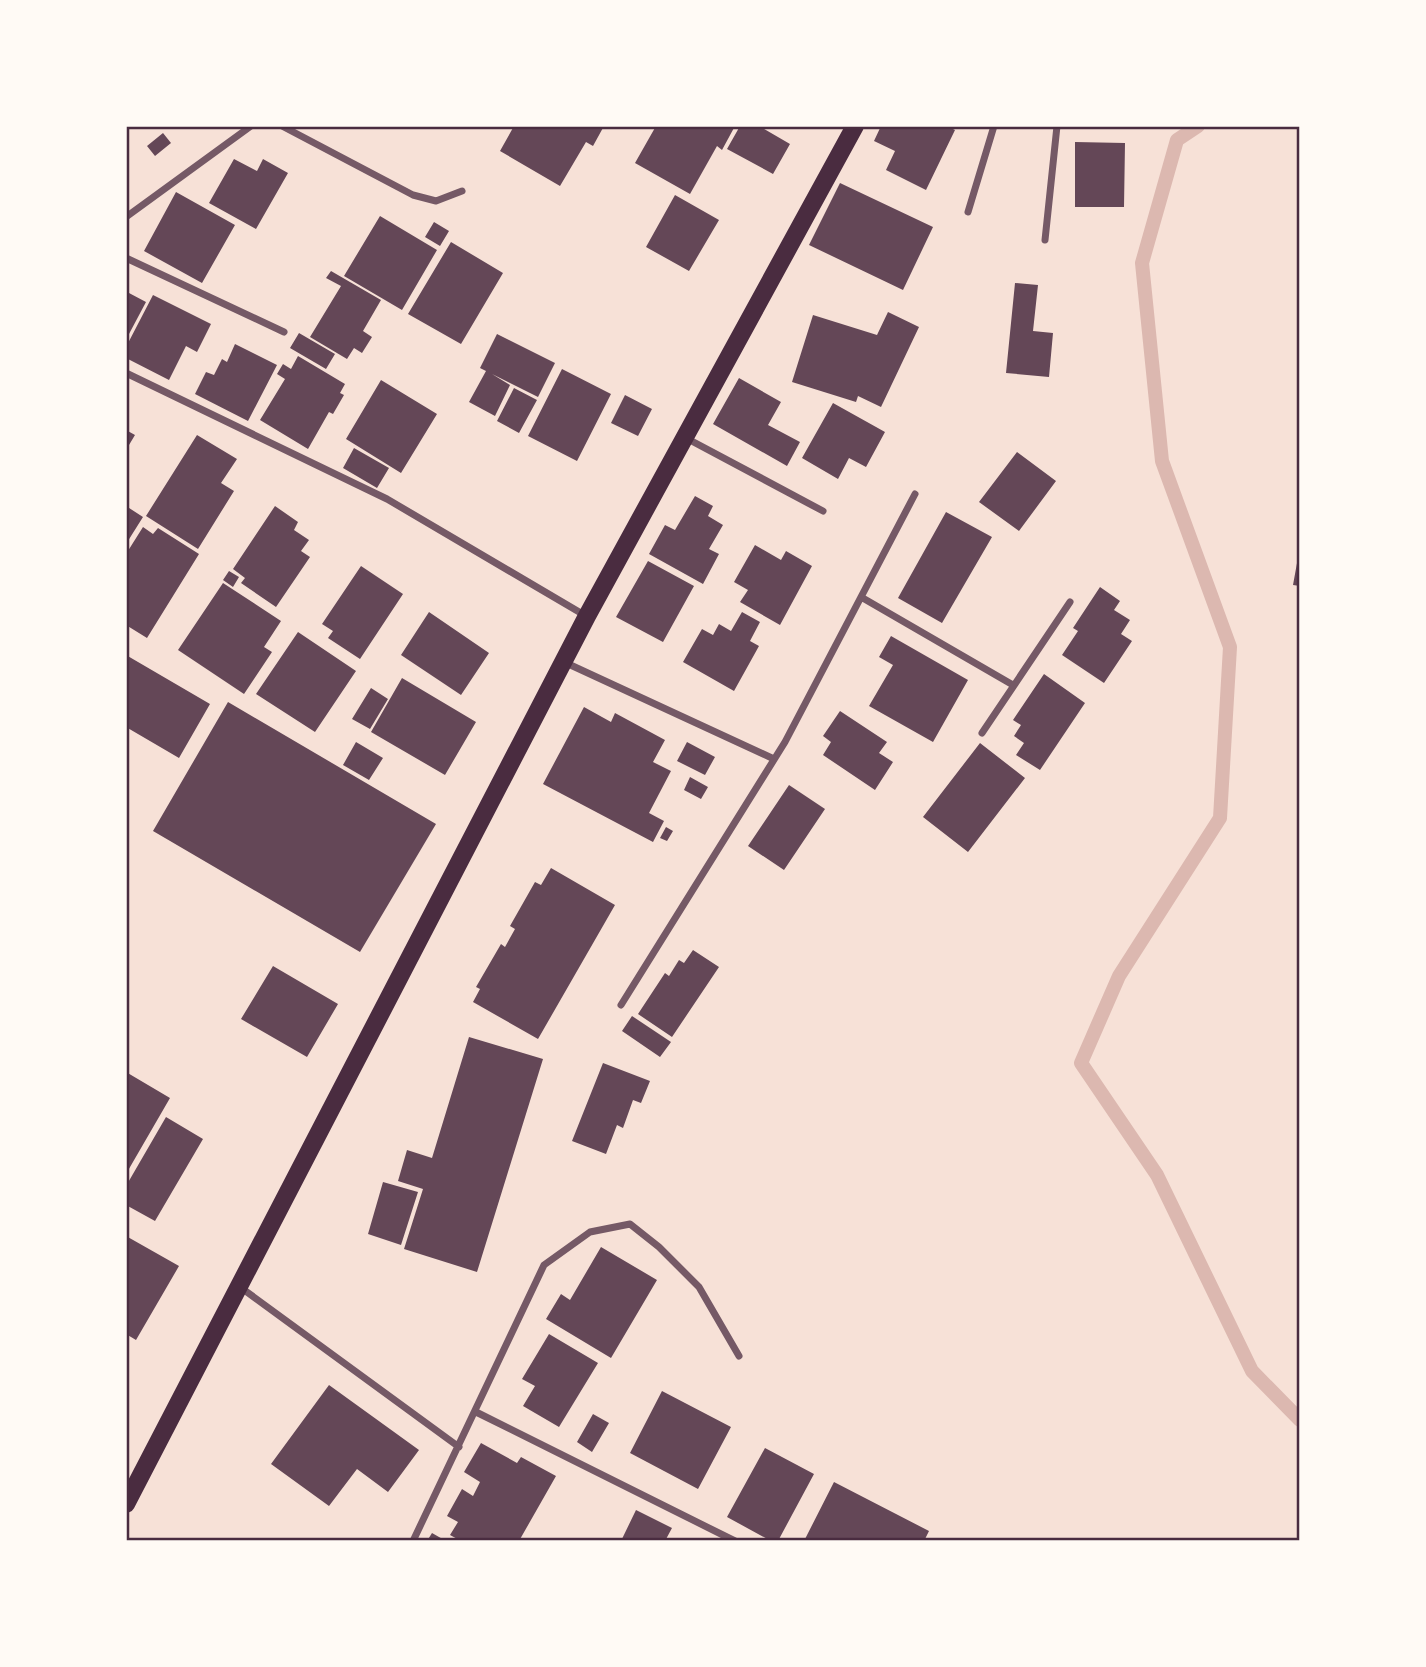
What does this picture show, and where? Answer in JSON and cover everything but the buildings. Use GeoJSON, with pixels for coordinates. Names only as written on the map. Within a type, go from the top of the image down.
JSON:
{"type":"FeatureCollection","features":[{"type":"Feature","properties":{"kind":"main road"},"geometry":{"type":"LineString","coordinates":[[126,1504],[587,616],[855,126]]}},
{"type":"Feature","properties":{"kind":"street"},"geometry":{"type":"LineString","coordinates":[[126,217],[251,126]]}},
{"type":"Feature","properties":{"kind":"street"},"geometry":{"type":"LineString","coordinates":[[282,126],[413,195],[436,201],[462,191]]}},
{"type":"Feature","properties":{"kind":"street"},"geometry":{"type":"LineString","coordinates":[[968,212],[994,126]]}},
{"type":"Feature","properties":{"kind":"street"},"geometry":{"type":"LineString","coordinates":[[1045,240],[1057,126]]}},
{"type":"Feature","properties":{"kind":"street"},"geometry":{"type":"LineString","coordinates":[[126,258],[284,332]]}},
{"type":"Feature","properties":{"kind":"street"},"geometry":{"type":"LineString","coordinates":[[126,373],[387,499],[587,616]]}},
{"type":"Feature","properties":{"kind":"street"},"geometry":{"type":"LineString","coordinates":[[685,438],[822,511]]}},
{"type":"Feature","properties":{"kind":"street"},"geometry":{"type":"LineString","coordinates":[[621,1005],[774,759],[915,494]]}},
{"type":"Feature","properties":{"kind":"street"},"geometry":{"type":"LineString","coordinates":[[861,597],[1013,685]]}},
{"type":"Feature","properties":{"kind":"street"},"geometry":{"type":"LineString","coordinates":[[982,733],[1070,601]]}},
{"type":"Feature","properties":{"kind":"street"},"geometry":{"type":"LineString","coordinates":[[564,662],[774,759]]}},
{"type":"Feature","properties":{"kind":"street"},"geometry":{"type":"LineString","coordinates":[[413,1541],[544,1265],[590,1233],[630,1224],[659,1247],[699,1287],[739,1356]]}},
{"type":"Feature","properties":{"kind":"street"},"geometry":{"type":"LineString","coordinates":[[239,1287],[458,1447]]}},
{"type":"Feature","properties":{"kind":"street"},"geometry":{"type":"LineString","coordinates":[[476,1412],[735,1541]]}},
{"type":"Feature","properties":{"kind":"waterway"},"geometry":{"type":"LineString","coordinates":[[1198,126],[1177,140],[1142,263],[1162,461],[1230,647],[1220,818],[1119,976],[1081,1063],[1157,1175],[1252,1371],[1300,1420]]}}]}
